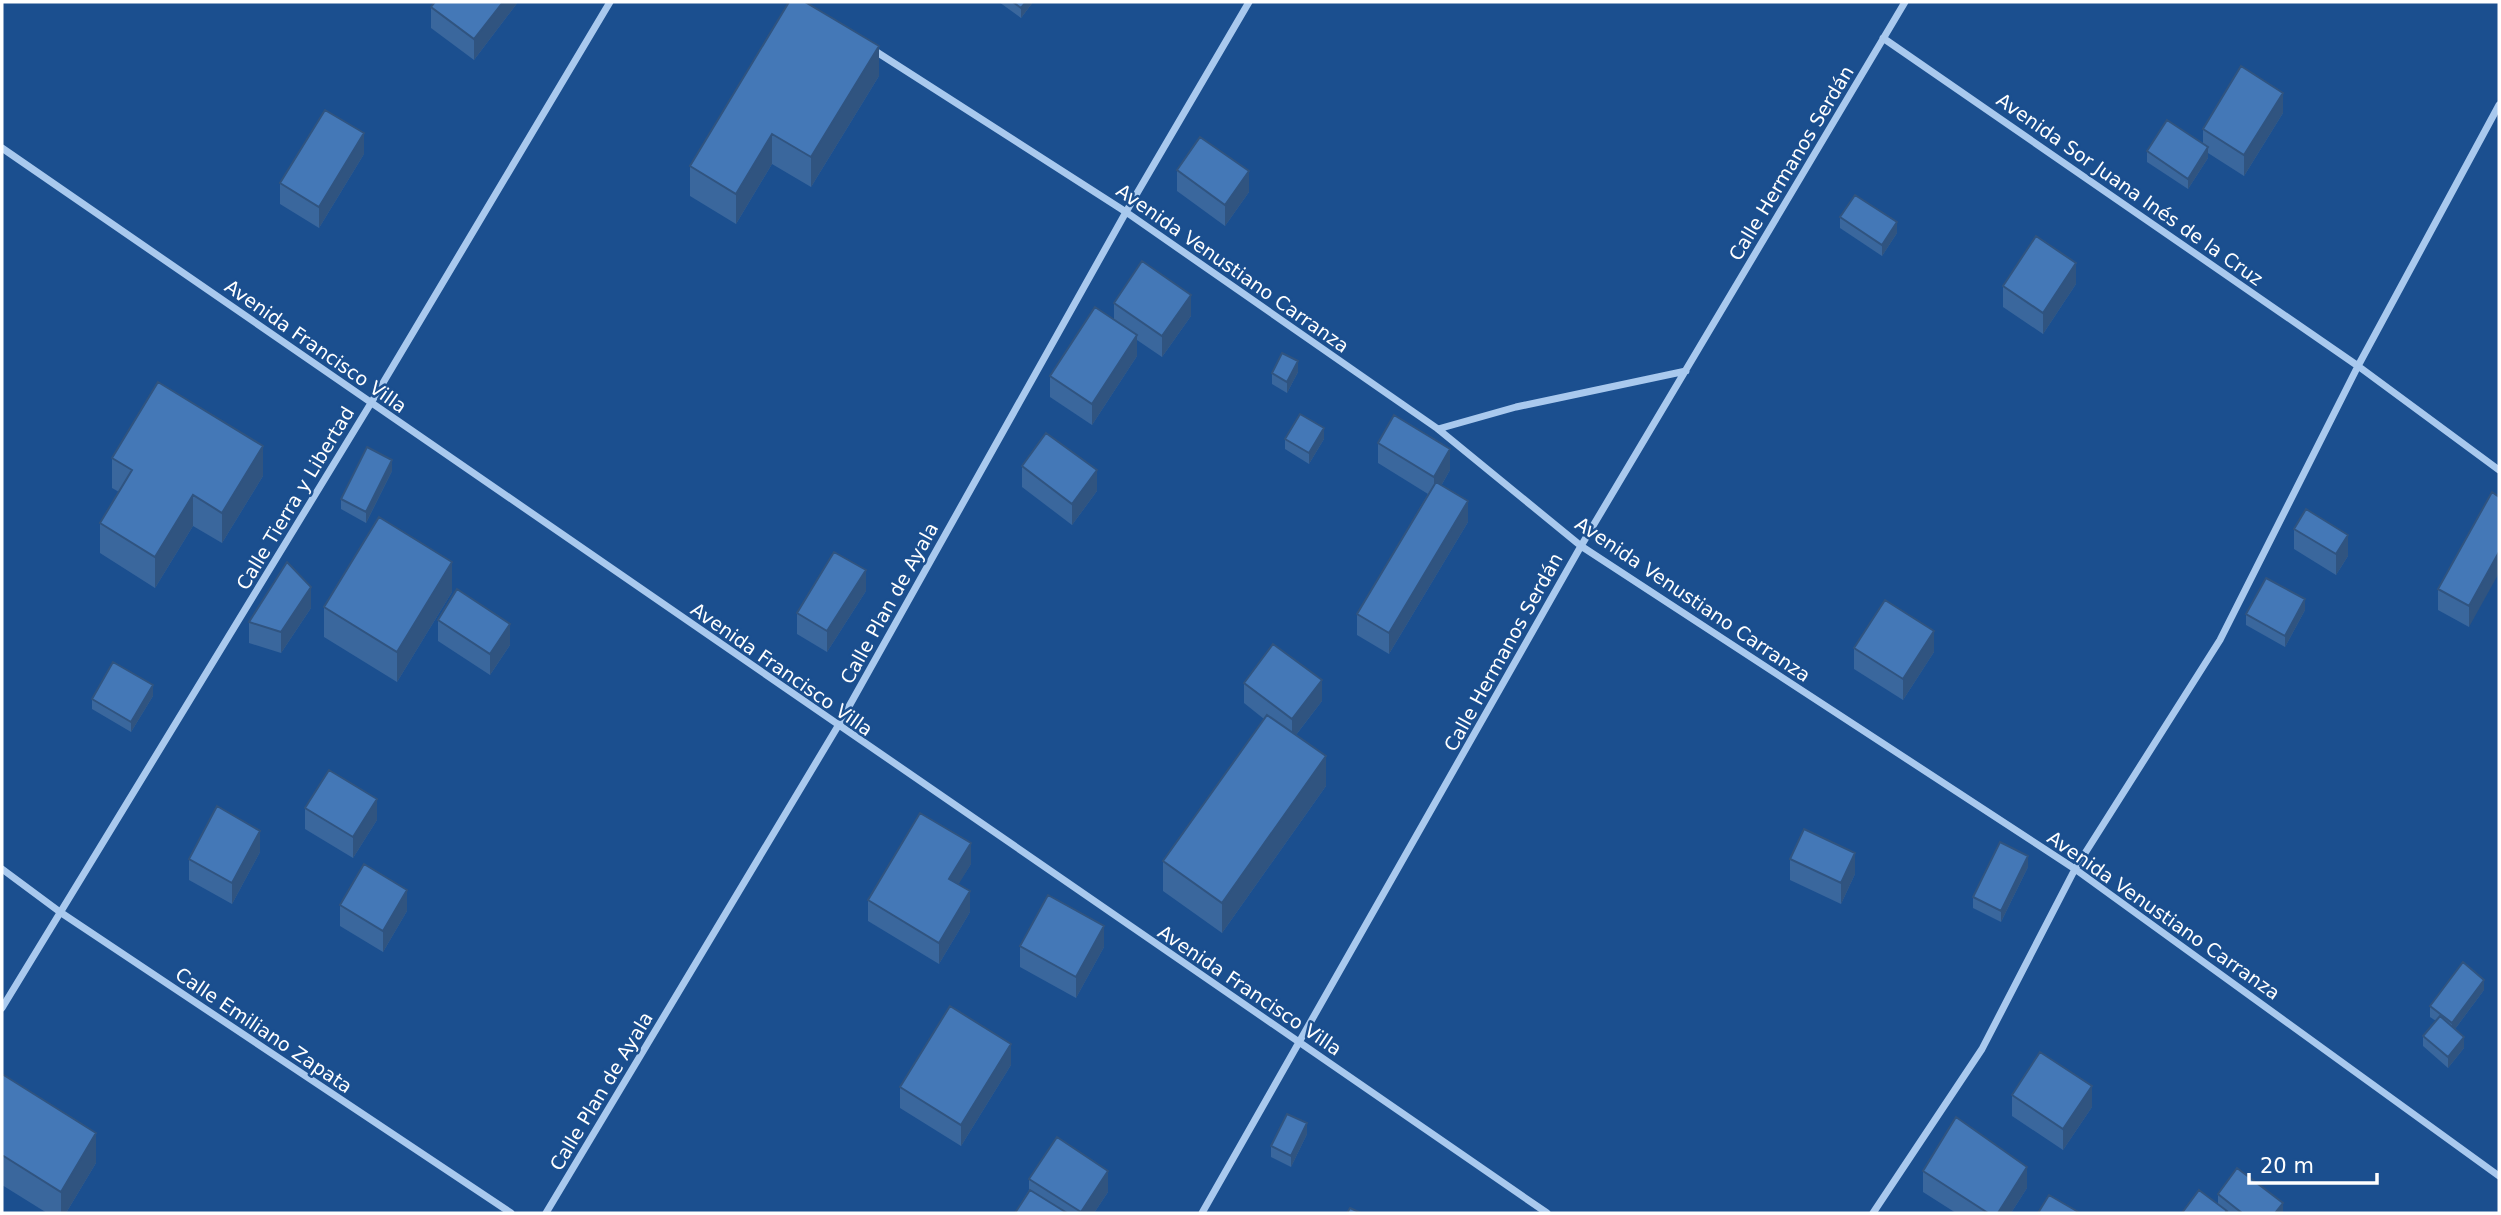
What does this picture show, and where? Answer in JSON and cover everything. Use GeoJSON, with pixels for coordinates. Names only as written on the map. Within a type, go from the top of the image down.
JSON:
{"type":"FeatureCollection","features":[{"type":"Feature","properties":{"kind":"street","name":"Calle Tierra y Libertad"},"geometry":{"type":"LineString","coordinates":[[2,1008],[372,403],[610,2]]}},
{"type":"Feature","properties":{"kind":"street","name":"Calle Plan de Ayala"},"geometry":{"type":"LineString","coordinates":[[546,1213],[838,726],[1126,212],[1249,2]]}},
{"type":"Feature","properties":{"kind":"street","name":"Calle Hermanos Serdán"},"geometry":{"type":"LineString","coordinates":[[1202,1213],[1581,546],[1905,2]]}},
{"type":"Feature","properties":{"kind":"street","name":"Avenida Sor Juana Inés de la Cruz"},"geometry":{"type":"LineString","coordinates":[[1883,38],[2358,366],[2499,470]]}},
{"type":"Feature","properties":{"kind":"street","name":"Avenida Venustiano Carranza"},"geometry":{"type":"LineString","coordinates":[[869,47],[1126,212],[1437,429],[1581,546],[2075,869],[2499,1176]]}},
{"type":"Feature","properties":{"kind":"street"},"geometry":{"type":"LineString","coordinates":[[1873,1213],[1982,1049],[2075,869],[2220,640],[2358,366],[2499,105]]}},
{"type":"Feature","properties":{"kind":"street","name":"Avenida Francisco Villa"},"geometry":{"type":"LineString","coordinates":[[2,148],[1547,1213]]}},
{"type":"Feature","properties":{"kind":"street"},"geometry":{"type":"LineString","coordinates":[[1437,429],[1516,407],[1686,371]]}},
{"type":"Feature","properties":{"kind":"street","name":"Calle Emiliano Zapata"},"geometry":{"type":"LineString","coordinates":[[2,869],[60,912],[511,1213]]}},
{"type":"Feature","properties":{"kind":"building"},"geometry":{"type":"Polygon","coordinates":[[[435,2],[503,2],[474,39],[431,7],[435,2]]]}},
{"type":"Feature","properties":{"kind":"building"},"geometry":{"type":"Polygon","coordinates":[[[789,2],[805,2],[879,46],[811,157],[772,134],[736,194],[690,166],[789,2]]]}},
{"type":"Feature","properties":{"kind":"building"},"geometry":{"type":"Polygon","coordinates":[[[1013,2],[1026,2],[1021,8],[1013,2]]]}},
{"type":"Feature","properties":{"kind":"building"},"geometry":{"type":"Polygon","coordinates":[[[2241,66],[2283,93],[2244,155],[2203,129],[2241,66]]]}},
{"type":"Feature","properties":{"kind":"building"},"geometry":{"type":"Polygon","coordinates":[[[325,110],[364,133],[319,207],[280,183],[325,110]]]}},
{"type":"Feature","properties":{"kind":"building"},"geometry":{"type":"Polygon","coordinates":[[[2167,120],[2208,147],[2188,179],[2147,151],[2167,120]]]}},
{"type":"Feature","properties":{"kind":"building"},"geometry":{"type":"Polygon","coordinates":[[[1200,137],[1249,171],[1225,205],[1177,170],[1200,137]]]}},
{"type":"Feature","properties":{"kind":"building"},"geometry":{"type":"Polygon","coordinates":[[[1855,195],[1897,222],[1882,245],[1840,217],[1855,195]]]}},
{"type":"Feature","properties":{"kind":"building"},"geometry":{"type":"Polygon","coordinates":[[[2036,236],[2076,263],[2043,313],[2003,286],[2036,236]]]}},
{"type":"Feature","properties":{"kind":"building"},"geometry":{"type":"Polygon","coordinates":[[[1142,261],[1191,295],[1162,336],[1114,303],[1142,261]]]}},
{"type":"Feature","properties":{"kind":"building"},"geometry":{"type":"Polygon","coordinates":[[[1095,307],[1137,335],[1092,404],[1050,376],[1095,307]]]}},
{"type":"Feature","properties":{"kind":"building"},"geometry":{"type":"Polygon","coordinates":[[[1282,353],[1298,361],[1287,382],[1272,373],[1282,353]]]}},
{"type":"Feature","properties":{"kind":"building"},"geometry":{"type":"Polygon","coordinates":[[[158,382],[263,446],[222,513],[193,495],[155,557],[100,523],[132,470],[112,458],[158,382]]]}},
{"type":"Feature","properties":{"kind":"building"},"geometry":{"type":"Polygon","coordinates":[[[1300,414],[1324,428],[1309,453],[1285,439],[1300,414]]]}},
{"type":"Feature","properties":{"kind":"building"},"geometry":{"type":"Polygon","coordinates":[[[1394,415],[1450,449],[1434,477],[1378,443],[1394,415]]]}},
{"type":"Feature","properties":{"kind":"building"},"geometry":{"type":"Polygon","coordinates":[[[1046,433],[1097,470],[1072,504],[1022,466],[1046,433]]]}},
{"type":"Feature","properties":{"kind":"building"},"geometry":{"type":"Polygon","coordinates":[[[367,447],[392,460],[366,512],[341,499],[367,447]]]}},
{"type":"Feature","properties":{"kind":"building"},"geometry":{"type":"Polygon","coordinates":[[[1436,482],[1468,501],[1389,633],[1357,614],[1436,482]]]}},
{"type":"Feature","properties":{"kind":"building"},"geometry":{"type":"Polygon","coordinates":[[[2492,492],[2499,497],[2499,552],[2469,606],[2438,589],[2492,492]]]}},
{"type":"Feature","properties":{"kind":"building"},"geometry":{"type":"Polygon","coordinates":[[[2306,509],[2348,535],[2336,554],[2294,529],[2306,509]]]}},
{"type":"Feature","properties":{"kind":"building"},"geometry":{"type":"Polygon","coordinates":[[[379,517],[452,562],[397,652],[324,607],[379,517]]]}},
{"type":"Feature","properties":{"kind":"building"},"geometry":{"type":"Polygon","coordinates":[[[834,552],[866,570],[827,631],[797,613],[834,552]]]}},
{"type":"Feature","properties":{"kind":"building"},"geometry":{"type":"Polygon","coordinates":[[[287,562],[311,587],[281,632],[249,622],[287,562]]]}},
{"type":"Feature","properties":{"kind":"building"},"geometry":{"type":"Polygon","coordinates":[[[2266,578],[2305,599],[2285,636],[2246,614],[2266,578]]]}},
{"type":"Feature","properties":{"kind":"building"},"geometry":{"type":"Polygon","coordinates":[[[457,589],[510,624],[490,654],[438,620],[457,589]]]}},
{"type":"Feature","properties":{"kind":"building"},"geometry":{"type":"Polygon","coordinates":[[[1885,600],[1934,631],[1903,679],[1854,648],[1885,600]]]}},
{"type":"Feature","properties":{"kind":"building"},"geometry":{"type":"Polygon","coordinates":[[[1273,644],[1322,680],[1292,719],[1244,683],[1273,644]]]}},
{"type":"Feature","properties":{"kind":"building"},"geometry":{"type":"Polygon","coordinates":[[[113,662],[153,685],[131,722],[92,699],[113,662]]]}},
{"type":"Feature","properties":{"kind":"building"},"geometry":{"type":"Polygon","coordinates":[[[1267,715],[1326,756],[1222,903],[1163,861],[1267,715]]]}},
{"type":"Feature","properties":{"kind":"building"},"geometry":{"type":"Polygon","coordinates":[[[329,770],[377,799],[353,837],[305,808],[329,770]]]}},
{"type":"Feature","properties":{"kind":"building"},"geometry":{"type":"Polygon","coordinates":[[[217,806],[260,831],[232,883],[189,859],[217,806]]]}},
{"type":"Feature","properties":{"kind":"building"},"geometry":{"type":"Polygon","coordinates":[[[920,813],[971,843],[949,879],[970,891],[939,943],[868,900],[920,813]]]}},
{"type":"Feature","properties":{"kind":"building"},"geometry":{"type":"Polygon","coordinates":[[[1804,829],[1855,853],[1841,883],[1790,859],[1804,829]]]}},
{"type":"Feature","properties":{"kind":"building"},"geometry":{"type":"Polygon","coordinates":[[[2000,842],[2028,856],[2001,911],[1973,897],[2000,842]]]}},
{"type":"Feature","properties":{"kind":"building"},"geometry":{"type":"Polygon","coordinates":[[[364,864],[407,890],[383,931],[340,905],[364,864]]]}},
{"type":"Feature","properties":{"kind":"building"},"geometry":{"type":"Polygon","coordinates":[[[1048,895],[1104,926],[1076,977],[1020,946],[1048,895]]]}},
{"type":"Feature","properties":{"kind":"building"},"geometry":{"type":"Polygon","coordinates":[[[2463,962],[2484,980],[2452,1023],[2430,1006],[2463,962]]]}},
{"type":"Feature","properties":{"kind":"building"},"geometry":{"type":"Polygon","coordinates":[[[950,1006],[1011,1044],[961,1125],[900,1087],[950,1006]]]}},
{"type":"Feature","properties":{"kind":"building"},"geometry":{"type":"Polygon","coordinates":[[[2440,1016],[2464,1037],[2448,1057],[2423,1036],[2440,1016]]]}},
{"type":"Feature","properties":{"kind":"building"},"geometry":{"type":"Polygon","coordinates":[[[2040,1052],[2092,1086],[2063,1129],[2012,1095],[2040,1052]]]}},
{"type":"Feature","properties":{"kind":"building"},"geometry":{"type":"Polygon","coordinates":[[[2,1074],[96,1133],[61,1192],[2,1155],[2,1074]]]}},
{"type":"Feature","properties":{"kind":"building"},"geometry":{"type":"Polygon","coordinates":[[[1287,1114],[1307,1123],[1291,1156],[1271,1146],[1287,1114]]]}},
{"type":"Feature","properties":{"kind":"building"},"geometry":{"type":"Polygon","coordinates":[[[1956,1117],[2027,1167],[1998,1213],[1988,1213],[1923,1171],[1956,1117]]]}},
{"type":"Feature","properties":{"kind":"building"},"geometry":{"type":"Polygon","coordinates":[[[1057,1137],[1108,1171],[1081,1212],[1029,1179],[1057,1137]]]}},
{"type":"Feature","properties":{"kind":"building"},"geometry":{"type":"Polygon","coordinates":[[[2237,1168],[2283,1203],[2275,1213],[2242,1213],[2218,1194],[2237,1168]]]}},
{"type":"Feature","properties":{"kind":"building"},"geometry":{"type":"Polygon","coordinates":[[[1030,1190],[1067,1213],[1015,1213],[1030,1190]]]}},
{"type":"Feature","properties":{"kind":"building"},"geometry":{"type":"Polygon","coordinates":[[[2199,1190],[2227,1211],[2182,1213],[2199,1190]]]}},
{"type":"Feature","properties":{"kind":"building"},"geometry":{"type":"Polygon","coordinates":[[[2049,1195],[2080,1213],[2038,1213],[2049,1195]]]}},
{"type":"Feature","properties":{"kind":"building"},"geometry":{"type":"Polygon","coordinates":[[[1350,1208],[1361,1213],[1347,1213],[1350,1208]]]}}]}
